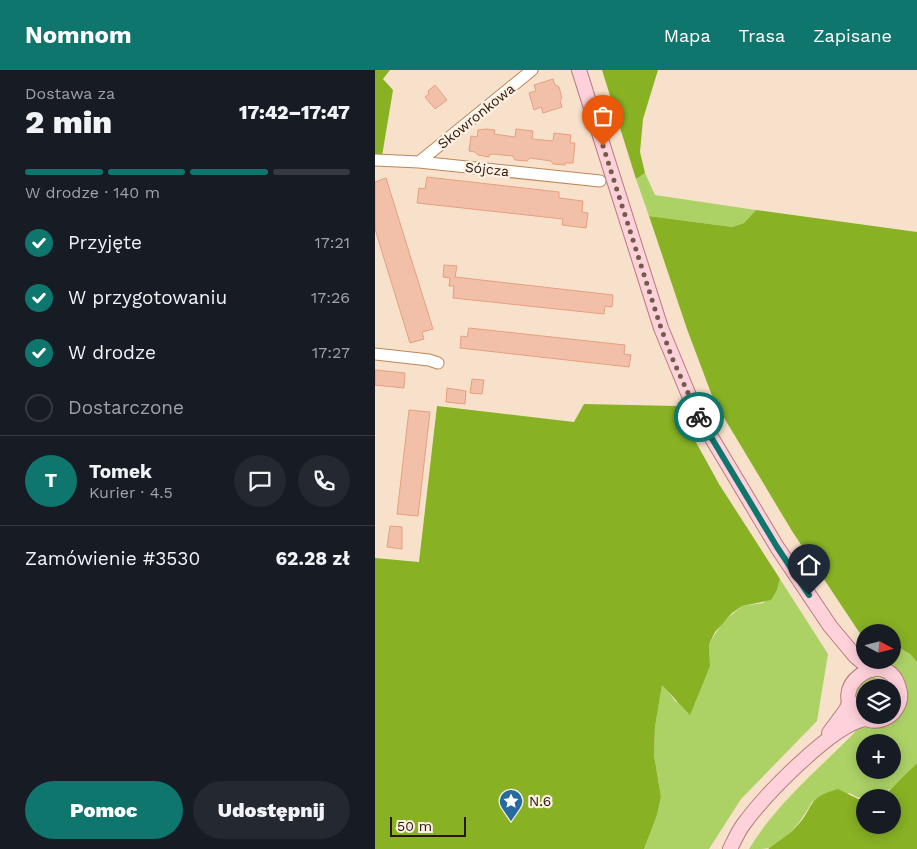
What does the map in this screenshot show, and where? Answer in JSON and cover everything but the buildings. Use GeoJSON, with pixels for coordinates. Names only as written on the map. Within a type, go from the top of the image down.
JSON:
{"type":"FeatureCollection","features":[{"type":"Feature","properties":{"kind":"main road"},"geometry":{"type":"LineString","coordinates":[[579,70],[661,328],[695,410],[777,547],[830,626],[855,656],[872,670]]}},
{"type":"Feature","properties":{"kind":"main road"},"geometry":{"type":"LineString","coordinates":[[830,626],[855,678]]}},
{"type":"Feature","properties":{"kind":"main road"},"geometry":{"type":"LineString","coordinates":[[856,712],[850,701],[850,687],[855,678],[861,673],[872,670],[883,671],[893,679]]}},
{"type":"Feature","properties":{"kind":"main road"},"geometry":{"type":"LineString","coordinates":[[816,750],[839,720],[850,701]]}},
{"type":"Feature","properties":{"kind":"main road"},"geometry":{"type":"LineString","coordinates":[[730,849],[742,827],[775,787],[816,750],[846,727],[856,723]]}},
{"type":"Feature","properties":{"kind":"street","name":"Skowronkowa"},"geometry":{"type":"LineString","coordinates":[[419,162],[532,70]]}},
{"type":"Feature","properties":{"kind":"street","name":"Sójcza"},"geometry":{"type":"LineString","coordinates":[[375,160],[419,162],[600,181]]}},
{"type":"Feature","properties":{"kind":"street"},"geometry":{"type":"LineString","coordinates":[[375,354],[429,360],[439,363]]}},
{"type":"Feature","properties":{"kind":"green space"},"geometry":{"type":"Polygon","coordinates":[[[375,70],[390,70],[383,79],[393,90],[382,156],[375,156],[375,70]]]}},
{"type":"Feature","properties":{"kind":"green space"},"geometry":{"type":"Polygon","coordinates":[[[602,70],[658,70],[643,119],[640,152],[645,173],[636,179],[602,70]]]}},
{"type":"Feature","properties":{"kind":"green space"},"geometry":{"type":"Polygon","coordinates":[[[645,173],[655,195],[756,210],[744,223],[732,227],[649,216],[636,179],[645,173]]]}},
{"type":"Feature","properties":{"kind":"green space"},"geometry":{"type":"Polygon","coordinates":[[[756,210],[917,232],[917,662],[910,654],[901,649],[901,624],[856,624],[856,627],[792,531],[714,401],[687,329],[649,216],[732,227],[744,223],[756,210]]]}},
{"type":"Feature","properties":{"kind":"green space"},"geometry":{"type":"Polygon","coordinates":[[[584,404],[676,406],[719,484],[780,579],[777,590],[771,600],[742,606],[732,613],[715,632],[709,644],[710,666],[690,715],[662,685],[655,727],[654,755],[661,797],[657,815],[644,849],[375,849],[375,558],[419,562],[437,406],[574,422],[584,404]]]}},
{"type":"Feature","properties":{"kind":"green space"},"geometry":{"type":"Polygon","coordinates":[[[780,579],[828,654],[817,721],[741,799],[709,849],[644,849],[657,815],[661,797],[654,755],[655,727],[662,684],[676,702],[710,666],[709,644],[722,623],[742,606],[763,603],[777,590],[780,579]]]}},
{"type":"Feature","properties":{"kind":"green space"},"geometry":{"type":"Polygon","coordinates":[[[901,649],[910,654],[917,662],[917,763],[901,779],[894,786],[890,789],[856,789],[856,796],[850,793],[812,802],[799,822],[783,839],[769,848],[749,849],[785,802],[855,732],[853,729],[901,724],[901,715],[906,705],[907,697],[906,689],[899,674],[894,669],[901,669],[901,649]]]}},
{"type":"Feature","properties":{"kind":"green space"},"geometry":{"type":"Polygon","coordinates":[[[917,763],[917,849],[768,849],[796,827],[815,800],[827,792],[838,789],[856,798],[856,834],[901,834],[901,789],[891,789],[917,763]]]}},
{"type":"Feature","properties":{"kind":"way so far"},"geometry":{"type":"LineString","coordinates":[[603,146],[661,328],[673,360],[699,417]]}},
{"type":"Feature","properties":{"kind":"place","name":"N.6"},"geometry":{"type":"Point","coordinates":[511,822]}},
{"type":"Feature","properties":{"kind":"route"},"geometry":{"type":"LineString","coordinates":[[699,417],[777,547],[809,595]]}}]}
